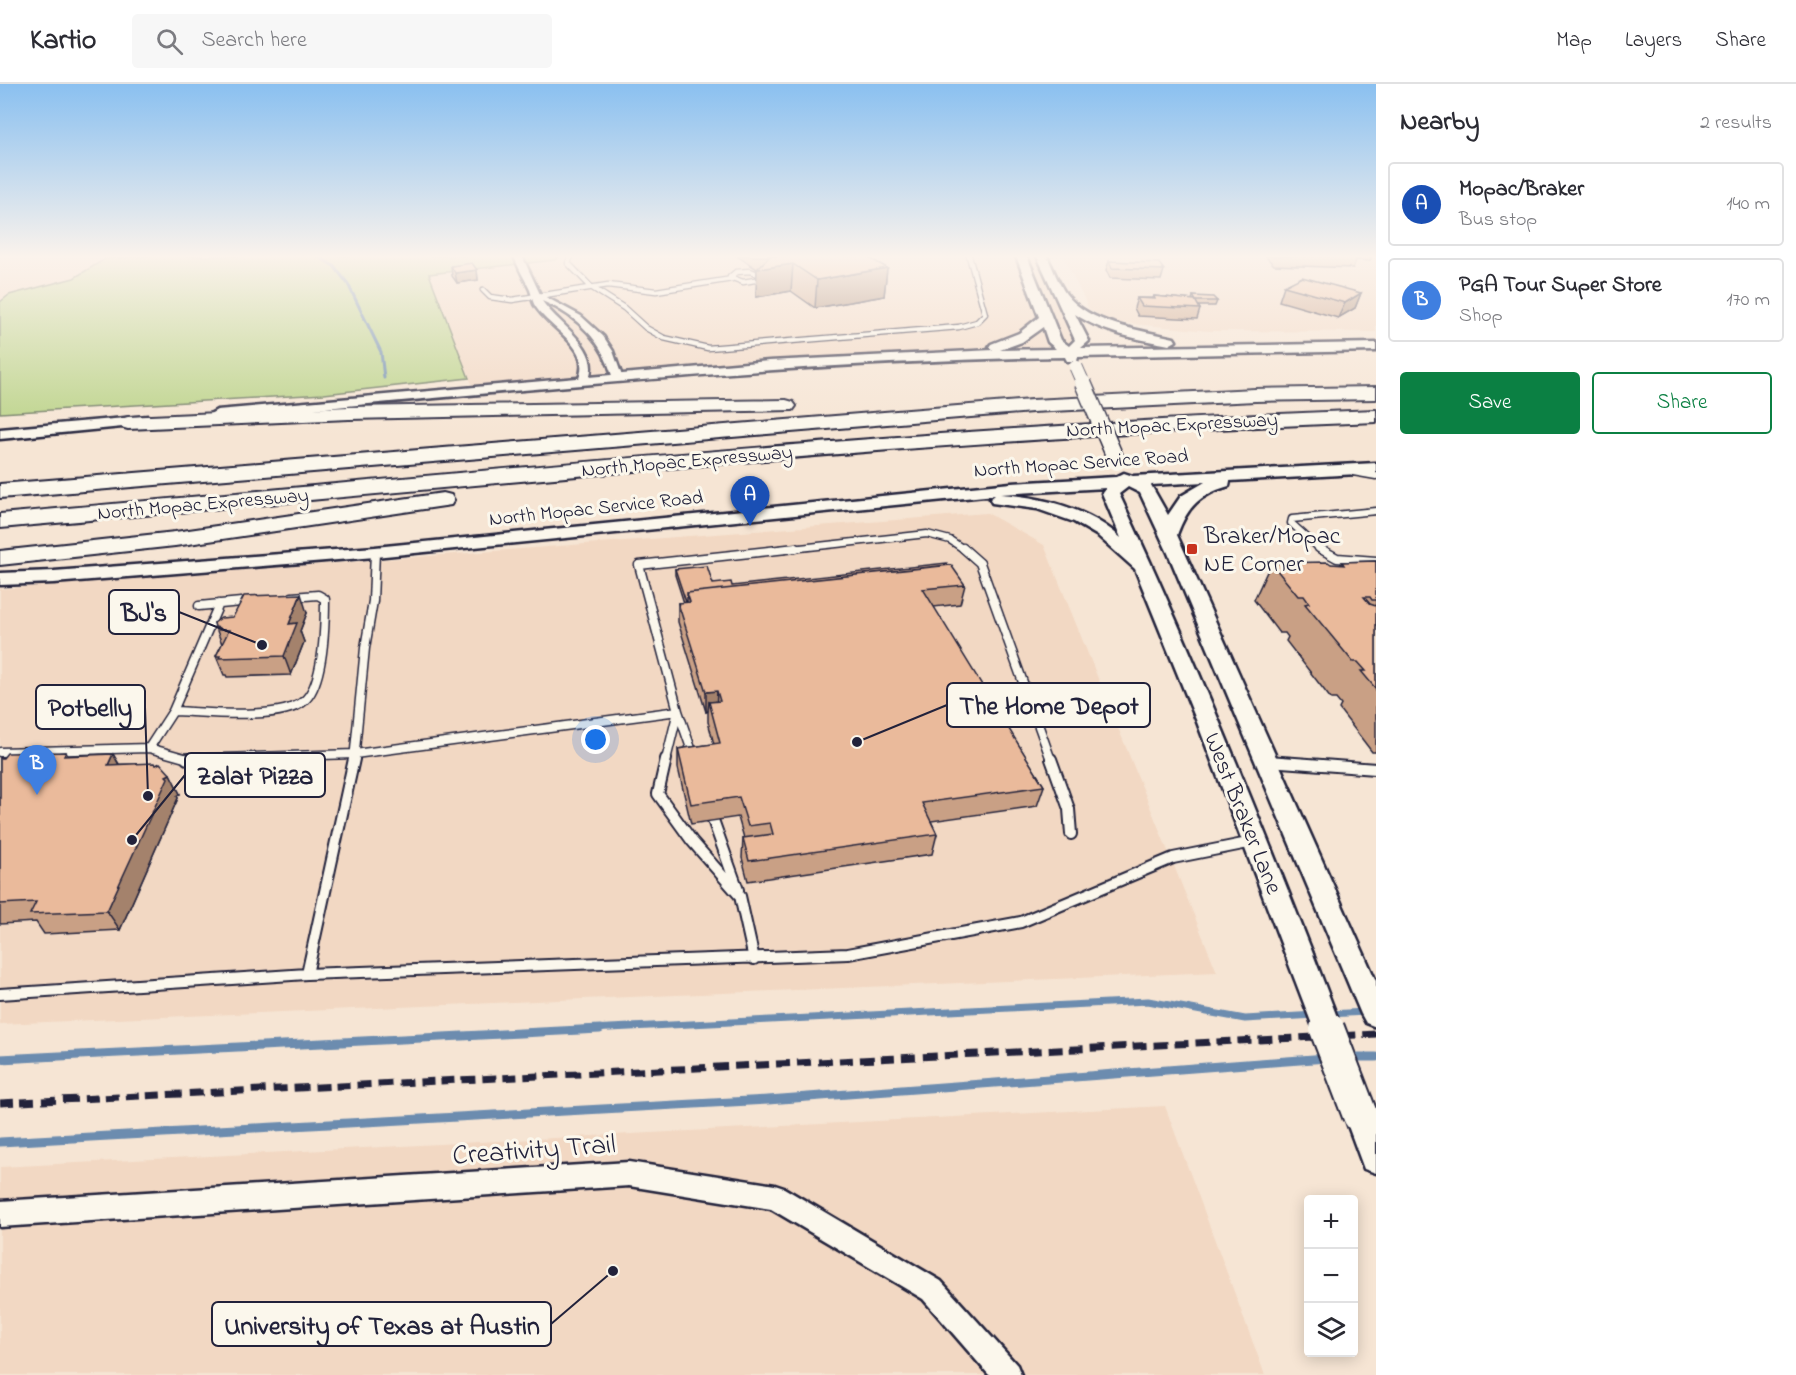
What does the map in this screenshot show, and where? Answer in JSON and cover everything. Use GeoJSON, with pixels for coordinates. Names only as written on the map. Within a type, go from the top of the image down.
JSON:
{"type":"FeatureCollection","features":[{"type":"Feature","properties":{"kind":"highway","name":"North Mopac Expressway"},"geometry":{"type":"LineString","coordinates":[[0,482],[927,405],[1148,392],[1376,385]]}},
{"type":"Feature","properties":{"kind":"highway"},"geometry":{"type":"LineString","coordinates":[[0,492],[1032,405],[1376,393]]}},
{"type":"Feature","properties":{"kind":"highway"},"geometry":{"type":"LineString","coordinates":[[128,423],[349,413],[927,405]]}},
{"type":"Feature","properties":{"kind":"highway"},"geometry":{"type":"LineString","coordinates":[[0,510],[925,430],[1164,414],[1376,408]]}},
{"type":"Feature","properties":{"kind":"highway","name":"North Mopac Expressway"},"geometry":{"type":"LineString","coordinates":[[0,521],[794,451],[1077,429],[1376,416]]}},
{"type":"Feature","properties":{"kind":"highway"},"geometry":{"type":"LineString","coordinates":[[0,558],[242,530],[449,499],[696,468],[794,451]]}},
{"type":"Feature","properties":{"kind":"main road"},"geometry":{"type":"LineString","coordinates":[[1071,316],[1082,342],[1071,357]]}},
{"type":"Feature","properties":{"kind":"main road"},"geometry":{"type":"LineString","coordinates":[[1087,316],[1131,333],[1153,338],[1235,349]]}},
{"type":"Feature","properties":{"kind":"main road"},"geometry":{"type":"LineString","coordinates":[[0,434],[769,365],[947,355],[982,351],[1021,339],[1031,333],[1045,318],[1055,342],[1071,357],[1122,474]]}},
{"type":"Feature","properties":{"kind":"main road"},"geometry":{"type":"LineString","coordinates":[[947,355],[1071,357],[1235,349],[1376,347]]}},
{"type":"Feature","properties":{"kind":"main road","name":"North Mopac Service Road"},"geometry":{"type":"LineString","coordinates":[[0,579],[54,577],[375,552],[921,497],[1122,474],[1262,473],[1376,468]]}},
{"type":"Feature","properties":{"kind":"main road"},"geometry":{"type":"LineString","coordinates":[[1168,536],[1177,510],[1197,491],[1262,473]]}},
{"type":"Feature","properties":{"kind":"main road","name":"West Braker Lane"},"geometry":{"type":"LineString","coordinates":[[1376,1014],[1268,761],[1147,490],[1122,474],[1109,491],[1148,574],[1256,842],[1376,1156]]}},
{"type":"Feature","properties":{"kind":"main road"},"geometry":{"type":"LineString","coordinates":[[921,497],[1010,499],[1039,505],[1087,522],[1105,533],[1148,574]]}},
{"type":"Feature","properties":{"kind":"street"},"geometry":{"type":"LineString","coordinates":[[550,316],[578,346],[585,358],[588,366],[584,381]]}},
{"type":"Feature","properties":{"kind":"street"},"geometry":{"type":"LineString","coordinates":[[575,316],[583,321],[607,349],[615,364],[618,379]]}},
{"type":"Feature","properties":{"kind":"street"},"geometry":{"type":"LineString","coordinates":[[558,325],[583,321]]}},
{"type":"Feature","properties":{"kind":"street","name":"Creativity Trail"},"geometry":{"type":"LineString","coordinates":[[0,1214],[629,1174],[775,1197],[932,1290],[1007,1375]]}},
{"type":"Feature","properties":{"kind":"lane"},"geometry":{"type":"LineString","coordinates":[[633,316],[646,328],[664,338],[708,348],[959,327],[976,322],[982,316]]}},
{"type":"Feature","properties":{"kind":"lane"},"geometry":{"type":"LineString","coordinates":[[1338,469],[1376,476]]}},
{"type":"Feature","properties":{"kind":"lane"},"geometry":{"type":"LineString","coordinates":[[1376,511],[1298,517],[1292,519],[1291,524],[1325,555],[1340,561],[1376,561]]}},
{"type":"Feature","properties":{"kind":"lane"},"geometry":{"type":"LineString","coordinates":[[697,766],[678,711],[639,565],[927,534],[946,537],[964,546],[980,562],[1069,809],[1071,834]]}},
{"type":"Feature","properties":{"kind":"lane"},"geometry":{"type":"LineString","coordinates":[[307,974],[355,754],[365,648],[373,601],[375,552]]}},
{"type":"Feature","properties":{"kind":"lane"},"geometry":{"type":"LineString","coordinates":[[173,711],[248,713],[275,711],[304,701],[314,685],[321,656],[325,599],[318,595],[284,598]]}},
{"type":"Feature","properties":{"kind":"lane"},"geometry":{"type":"LineString","coordinates":[[199,606],[264,600]]}},
{"type":"Feature","properties":{"kind":"lane"},"geometry":{"type":"LineString","coordinates":[[149,747],[173,711],[219,604]]}},
{"type":"Feature","properties":{"kind":"lane"},"geometry":{"type":"LineString","coordinates":[[0,753],[149,747],[188,759],[355,754],[678,711]]}},
{"type":"Feature","properties":{"kind":"lane"},"geometry":{"type":"LineString","coordinates":[[678,711],[658,794],[692,841],[740,896]]}},
{"type":"Feature","properties":{"kind":"lane"},"geometry":{"type":"LineString","coordinates":[[1268,761],[1376,769]]}},
{"type":"Feature","properties":{"kind":"lane"},"geometry":{"type":"LineString","coordinates":[[713,820],[740,896],[754,959]]}},
{"type":"Feature","properties":{"kind":"lane"},"geometry":{"type":"LineString","coordinates":[[0,994],[307,974],[848,954],[1021,922],[1173,858],[1256,842]]}},
{"type":"Feature","properties":{"kind":"shaded area"},"geometry":{"type":"Polygon","coordinates":[[[445,316],[1070,316],[1082,341],[1069,352],[947,355],[475,392],[445,316]]]}},
{"type":"Feature","properties":{"kind":"shaded area"},"geometry":{"type":"Polygon","coordinates":[[[1101,316],[1376,316],[1376,332],[1209,331],[1111,322],[1101,316]]]}},
{"type":"Feature","properties":{"kind":"shaded area"},"geometry":{"type":"Polygon","coordinates":[[[987,513],[1044,545],[1217,972],[0,1024],[0,589],[987,513]]]}},
{"type":"Feature","properties":{"kind":"shaded area"},"geometry":{"type":"Polygon","coordinates":[[[1165,1106],[1265,1375],[0,1375],[0,1167],[1165,1106]]]}},
{"type":"Feature","properties":{"kind":"green space"},"geometry":{"type":"Polygon","coordinates":[[[0,316],[445,316],[469,378],[324,394],[0,413],[0,316]]]}},
{"type":"Feature","properties":{"kind":"building"},"geometry":{"type":"Polygon","coordinates":[[[1376,561],[1376,600],[1364,597],[1370,604],[1376,606],[1376,689],[1361,671],[1366,671],[1358,662],[1353,662],[1305,604],[1309,603],[1304,596],[1298,596],[1271,563],[1328,562],[1344,565],[1342,562],[1376,561]]]}},
{"type":"Feature","properties":{"kind":"building"},"geometry":{"type":"Polygon","coordinates":[[[947,563],[948,565],[687,593],[687,602],[675,569],[707,566],[713,584],[731,582],[732,586],[947,563]]]}},
{"type":"Feature","properties":{"kind":"building"},"geometry":{"type":"Polygon","coordinates":[[[951,565],[965,585],[923,589],[1044,786],[922,803],[937,834],[749,861],[743,838],[773,834],[770,823],[748,826],[739,797],[691,804],[678,749],[720,743],[709,702],[720,701],[717,691],[706,692],[678,603],[690,602],[687,593],[951,565]]]}},
{"type":"Feature","properties":{"kind":"building"},"geometry":{"type":"Polygon","coordinates":[[[301,594],[289,624],[297,623],[284,656],[219,658],[220,656],[216,656],[229,630],[219,630],[220,628],[215,627],[214,623],[221,618],[233,617],[244,596],[301,594]]]}},
{"type":"Feature","properties":{"kind":"building"},"geometry":{"type":"Polygon","coordinates":[[[66,752],[64,756],[113,754],[108,765],[154,763],[156,765],[160,763],[170,774],[166,776],[168,778],[107,911],[30,914],[36,902],[0,904],[0,758],[7,753],[66,752]]]}},
{"type":"Feature","properties":{"kind":"waterway"},"geometry":{"type":"LineString","coordinates":[[364,316],[381,352],[384,378]]}},
{"type":"Feature","properties":{"kind":"waterway"},"geometry":{"type":"LineString","coordinates":[[570,1030],[1148,1001],[1245,1019],[1316,1015]]}},
{"type":"Feature","properties":{"kind":"waterway"},"geometry":{"type":"LineString","coordinates":[[1329,1014],[1366,1012]]}},
{"type":"Feature","properties":{"kind":"waterway"},"geometry":{"type":"LineString","coordinates":[[0,1059],[600,1029]]}},
{"type":"Feature","properties":{"kind":"waterway"},"geometry":{"type":"LineString","coordinates":[[1350,1057],[1376,1057]]}},
{"type":"Feature","properties":{"kind":"waterway"},"geometry":{"type":"LineString","coordinates":[[0,1142],[768,1100],[1327,1058]]}},
{"type":"Feature","properties":{"kind":"railway"},"geometry":{"type":"LineString","coordinates":[[0,1103],[1376,1034]]}},
{"type":"Feature","properties":{"kind":"place","name":"Mopac/Braker"},"geometry":{"type":"Point","coordinates":[750,526]}},
{"type":"Feature","properties":{"kind":"place","name":"Braker/Mopac NE Corner"},"geometry":{"type":"Point","coordinates":[1192,549]}},
{"type":"Feature","properties":{"kind":"place","name":"BJ's"},"geometry":{"type":"Point","coordinates":[262,645]}},
{"type":"Feature","properties":{"kind":"place","name":"The Home Depot"},"geometry":{"type":"Point","coordinates":[857,742]}},
{"type":"Feature","properties":{"kind":"place","name":"PGA Tour Super Store"},"geometry":{"type":"Point","coordinates":[37,795]}},
{"type":"Feature","properties":{"kind":"place","name":"Potbelly"},"geometry":{"type":"Point","coordinates":[148,796]}},
{"type":"Feature","properties":{"kind":"place","name":"Zalat Pizza"},"geometry":{"type":"Point","coordinates":[132,840]}},
{"type":"Feature","properties":{"kind":"place","name":"University of Texas at Austin"},"geometry":{"type":"Point","coordinates":[613,1271]}}]}
